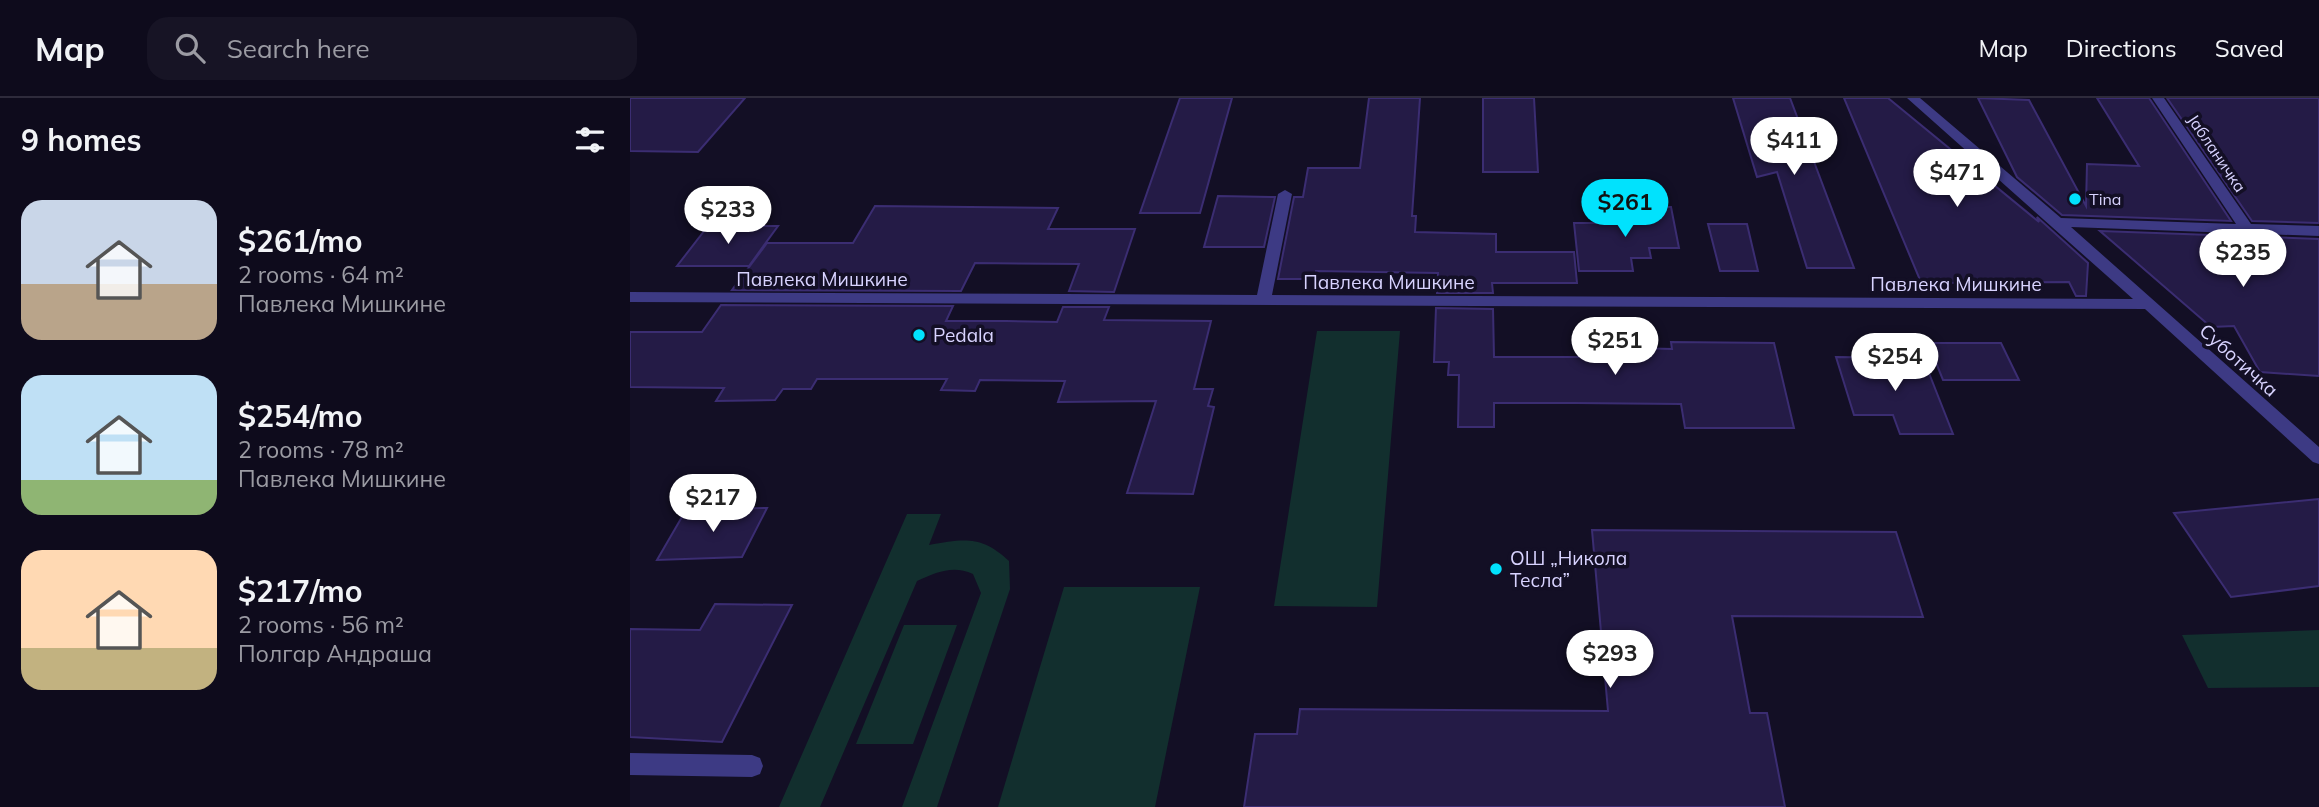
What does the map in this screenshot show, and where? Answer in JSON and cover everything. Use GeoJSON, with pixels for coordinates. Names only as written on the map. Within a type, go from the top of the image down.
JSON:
{"type":"FeatureCollection","features":[{"type":"Feature","properties":{"kind":"street","name":"Суботичка"},"geometry":{"type":"LineString","coordinates":[[1913,98],[2057,222],[2319,457]]}},
{"type":"Feature","properties":{"kind":"street","name":"Јабланичка"},"geometry":{"type":"LineString","coordinates":[[2158,98],[2246,228]]}},
{"type":"Feature","properties":{"kind":"street"},"geometry":{"type":"LineString","coordinates":[[1263,301],[1285,194]]}},
{"type":"Feature","properties":{"kind":"street"},"geometry":{"type":"LineString","coordinates":[[2057,222],[2319,231]]}},
{"type":"Feature","properties":{"kind":"street","name":"Павлека Мишкине"},"geometry":{"type":"LineString","coordinates":[[630,297],[2148,304]]}},
{"type":"Feature","properties":{"kind":"street"},"geometry":{"type":"LineString","coordinates":[[630,764],[752,766]]}},
{"type":"Feature","properties":{"kind":"green space"},"geometry":{"type":"Polygon","coordinates":[[[1317,331],[1400,331],[1377,607],[1274,606],[1317,331]]]}},
{"type":"Feature","properties":{"kind":"green space"},"geometry":{"type":"Polygon","coordinates":[[[907,514],[941,514],[929,545],[972,541],[990,547],[1009,561],[1010,589],[937,807],[902,807],[981,593],[973,574],[959,570],[938,572],[917,581],[820,807],[779,807],[907,514]]]}},
{"type":"Feature","properties":{"kind":"green space"},"geometry":{"type":"Polygon","coordinates":[[[1064,587],[1200,587],[1155,807],[998,807],[1064,587]]]}},
{"type":"Feature","properties":{"kind":"green space"},"geometry":{"type":"Polygon","coordinates":[[[904,625],[957,625],[913,744],[856,744],[904,625]]]}},
{"type":"Feature","properties":{"kind":"green space"},"geometry":{"type":"Polygon","coordinates":[[[2319,630],[2319,687],[2208,688],[2182,635],[2319,630]]]}},
{"type":"Feature","properties":{"kind":"building"},"geometry":{"type":"Polygon","coordinates":[[[630,98],[745,98],[698,152],[630,151],[630,98]]]}},
{"type":"Feature","properties":{"kind":"building"},"geometry":{"type":"Polygon","coordinates":[[[1180,98],[1232,98],[1200,213],[1140,213],[1180,98]]]}},
{"type":"Feature","properties":{"kind":"building"},"geometry":{"type":"Polygon","coordinates":[[[1369,98],[1420,98],[1412,216],[1416,216],[1415,232],[1496,234],[1496,252],[1574,252],[1577,283],[1492,283],[1493,293],[1437,293],[1438,273],[1316,271],[1315,279],[1278,279],[1294,197],[1303,197],[1308,168],[1360,168],[1369,98]]]}},
{"type":"Feature","properties":{"kind":"building"},"geometry":{"type":"Polygon","coordinates":[[[1483,98],[1534,98],[1538,172],[1483,172],[1483,98]]]}},
{"type":"Feature","properties":{"kind":"building"},"geometry":{"type":"Polygon","coordinates":[[[1733,98],[1790,98],[1854,268],[1807,268],[1777,172],[1757,177],[1733,98]]]}},
{"type":"Feature","properties":{"kind":"building"},"geometry":{"type":"Polygon","coordinates":[[[1844,98],[1888,98],[2039,222],[2037,217],[2088,263],[2086,296],[2076,296],[2069,282],[1930,283],[1929,280],[1920,280],[1844,98]]]}},
{"type":"Feature","properties":{"kind":"building"},"geometry":{"type":"Polygon","coordinates":[[[1978,98],[2029,100],[2086,206],[2087,164],[2139,166],[2097,98],[2149,98],[2231,221],[2062,215],[2017,177],[1978,98]]]}},
{"type":"Feature","properties":{"kind":"building"},"geometry":{"type":"Polygon","coordinates":[[[2167,98],[2319,98],[2319,223],[2252,221],[2167,98]]]}},
{"type":"Feature","properties":{"kind":"building"},"geometry":{"type":"Polygon","coordinates":[[[1218,196],[1275,197],[1264,247],[1204,247],[1218,196]]]}},
{"type":"Feature","properties":{"kind":"building"},"geometry":{"type":"Polygon","coordinates":[[[875,206],[1058,208],[1048,229],[1135,229],[1114,292],[1069,291],[1079,264],[975,263],[961,291],[732,290],[767,243],[853,243],[875,206]]]}},
{"type":"Feature","properties":{"kind":"building"},"geometry":{"type":"Polygon","coordinates":[[[1623,207],[1671,207],[1679,248],[1649,248],[1651,258],[1631,258],[1633,271],[1579,271],[1574,223],[1626,223],[1623,207]]]}},
{"type":"Feature","properties":{"kind":"building"},"geometry":{"type":"Polygon","coordinates":[[[1708,224],[1747,224],[1758,271],[1720,271],[1708,224]]]}},
{"type":"Feature","properties":{"kind":"building"},"geometry":{"type":"Polygon","coordinates":[[[708,226],[778,226],[749,266],[677,266],[708,226]]]}},
{"type":"Feature","properties":{"kind":"building"},"geometry":{"type":"Polygon","coordinates":[[[2100,231],[2319,239],[2319,376],[2260,372],[2234,326],[2211,327],[2100,231]]]}},
{"type":"Feature","properties":{"kind":"building"},"geometry":{"type":"Polygon","coordinates":[[[721,305],[953,306],[946,321],[1057,322],[1063,307],[1109,307],[1104,320],[1211,321],[1194,389],[1213,389],[1208,406],[1214,407],[1193,494],[1127,493],[1156,401],[1058,402],[1065,381],[980,380],[975,391],[941,390],[947,379],[817,379],[811,389],[783,389],[775,400],[716,401],[724,388],[630,387],[630,332],[702,332],[721,305]]]}},
{"type":"Feature","properties":{"kind":"building"},"geometry":{"type":"Polygon","coordinates":[[[1436,308],[1493,309],[1494,357],[1598,357],[1597,347],[1672,349],[1671,342],[1774,343],[1794,428],[1685,428],[1681,404],[1576,403],[1494,403],[1494,427],[1458,427],[1459,375],[1448,375],[1449,362],[1434,362],[1436,308]]]}},
{"type":"Feature","properties":{"kind":"building"},"geometry":{"type":"Polygon","coordinates":[[[1928,343],[2001,343],[2019,380],[1943,380],[1928,343]]]}},
{"type":"Feature","properties":{"kind":"building"},"geometry":{"type":"Polygon","coordinates":[[[1836,357],[1923,358],[1953,434],[1900,434],[1893,415],[1854,415],[1836,357]]]}},
{"type":"Feature","properties":{"kind":"building"},"geometry":{"type":"Polygon","coordinates":[[[2319,499],[2319,586],[2231,597],[2174,513],[2319,499]]]}},
{"type":"Feature","properties":{"kind":"building"},"geometry":{"type":"Polygon","coordinates":[[[767,508],[742,557],[657,560],[686,510],[767,508]]]}},
{"type":"Feature","properties":{"kind":"building"},"geometry":{"type":"Polygon","coordinates":[[[1592,530],[1896,532],[1923,617],[1732,616],[1750,713],[1767,713],[1785,807],[1244,807],[1255,734],[1297,734],[1300,709],[1608,711],[1592,530]]]}},
{"type":"Feature","properties":{"kind":"building"},"geometry":{"type":"Polygon","coordinates":[[[715,604],[792,605],[722,742],[630,737],[630,629],[700,630],[715,604]]]}},
{"type":"Feature","properties":{"kind":"place","name":"Tina"},"geometry":{"type":"Point","coordinates":[2075,199]}},
{"type":"Feature","properties":{"kind":"place","name":"Pedala"},"geometry":{"type":"Point","coordinates":[919,335]}},
{"type":"Feature","properties":{"kind":"place","name":"ОШ „Никола Тесла”"},"geometry":{"type":"Point","coordinates":[1496,569]}}]}
